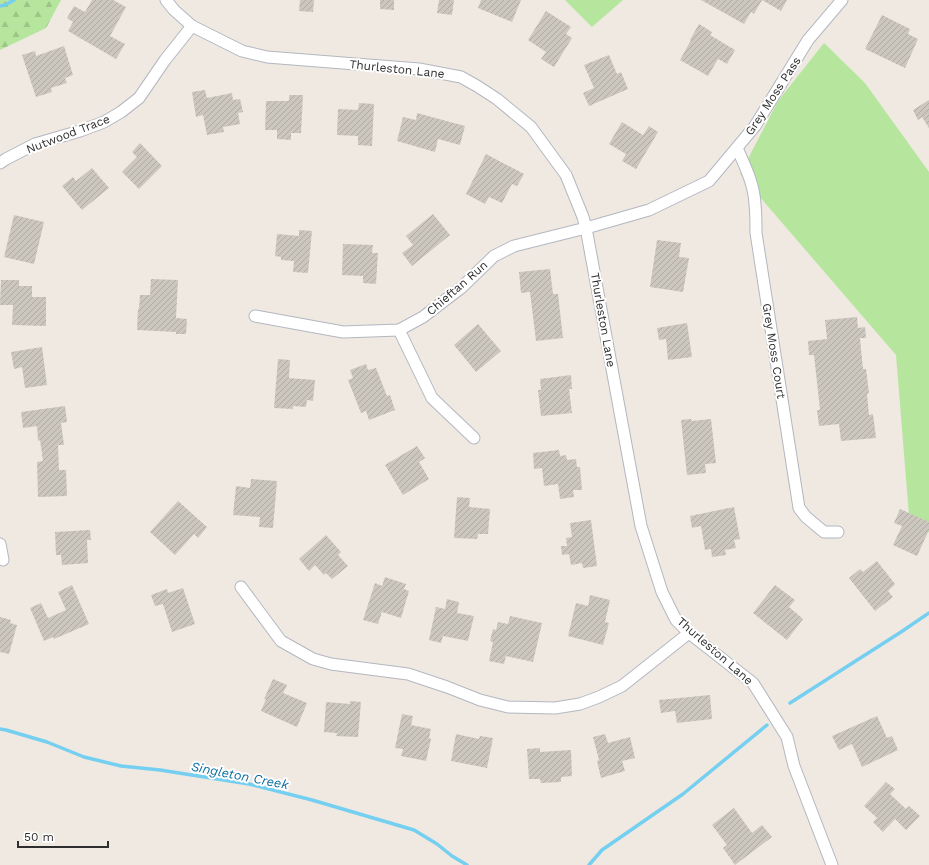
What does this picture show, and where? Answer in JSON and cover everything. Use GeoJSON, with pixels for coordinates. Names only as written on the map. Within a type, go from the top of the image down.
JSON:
{"type":"FeatureCollection","features":[{"type":"Feature","properties":{"kind":"street","name":"Thurleston Lane"},"geometry":{"type":"LineString","coordinates":[[166,0],[174,10],[192,26],[242,51],[268,57],[419,69],[461,77],[478,86],[530,127],[566,175],[583,217],[641,526],[662,592],[676,620],[689,633],[753,683],[786,737],[794,766],[832,865]]}},
{"type":"Feature","properties":{"kind":"street","name":"Grey Moss Pass"},"geometry":{"type":"LineString","coordinates":[[586,228],[649,210],[709,181],[755,126],[808,40],[842,0]]}},
{"type":"Feature","properties":{"kind":"street","name":"Nutwood Trace"},"geometry":{"type":"LineString","coordinates":[[0,163],[35,144],[80,132],[104,122],[121,112],[138,98],[164,60],[192,26]]}},
{"type":"Feature","properties":{"kind":"street","name":"Grey Moss Court"},"geometry":{"type":"LineString","coordinates":[[737,148],[747,170],[753,190],[756,233],[800,508],[806,517],[824,532],[838,532]]}},
{"type":"Feature","properties":{"kind":"street","name":"Chieftan Run"},"geometry":{"type":"LineString","coordinates":[[255,316],[343,332],[399,330],[423,317],[461,288],[494,256],[514,246],[586,228]]}},
{"type":"Feature","properties":{"kind":"street"},"geometry":{"type":"LineString","coordinates":[[399,330],[432,398],[474,438]]}},
{"type":"Feature","properties":{"kind":"street"},"geometry":{"type":"LineString","coordinates":[[0,544],[3,560]]}},
{"type":"Feature","properties":{"kind":"street"},"geometry":{"type":"LineString","coordinates":[[241,587],[281,641],[313,659],[331,664],[408,674],[480,700],[508,707],[555,708],[580,704],[599,697],[622,686],[689,633]]}},
{"type":"Feature","properties":{"kind":"green space"},"geometry":{"type":"Polygon","coordinates":[[[0,0],[61,0],[46,28],[0,50],[0,0]]]}},
{"type":"Feature","properties":{"kind":"green space"},"geometry":{"type":"Polygon","coordinates":[[[565,0],[623,0],[592,27],[565,0]]]}},
{"type":"Feature","properties":{"kind":"green space"},"geometry":{"type":"Polygon","coordinates":[[[824,43],[865,83],[929,172],[929,532],[911,540],[896,355],[740,174],[778,101],[824,43]]]}},
{"type":"Feature","properties":{"kind":"building"},"geometry":{"type":"Polygon","coordinates":[[[92,0],[113,0],[126,7],[110,36],[125,44],[116,59],[68,31],[73,22],[67,18],[74,6],[85,12],[92,0]]]}},
{"type":"Feature","properties":{"kind":"building"},"geometry":{"type":"Polygon","coordinates":[[[300,0],[314,0],[313,12],[299,11],[300,0]]]}},
{"type":"Feature","properties":{"kind":"building"},"geometry":{"type":"Polygon","coordinates":[[[380,0],[394,0],[394,10],[380,9],[380,0]]]}},
{"type":"Feature","properties":{"kind":"building"},"geometry":{"type":"Polygon","coordinates":[[[439,0],[454,0],[452,15],[437,13],[439,0]]]}},
{"type":"Feature","properties":{"kind":"building"},"geometry":{"type":"Polygon","coordinates":[[[481,0],[521,0],[512,22],[478,8],[481,0]]]}},
{"type":"Feature","properties":{"kind":"building"},"geometry":{"type":"Polygon","coordinates":[[[701,0],[762,0],[754,14],[751,12],[744,24],[701,0]]]}},
{"type":"Feature","properties":{"kind":"building"},"geometry":{"type":"Polygon","coordinates":[[[762,0],[787,0],[781,11],[762,0]]]}},
{"type":"Feature","properties":{"kind":"building"},"geometry":{"type":"Polygon","coordinates":[[[546,11],[571,27],[566,34],[572,38],[554,67],[541,59],[546,52],[528,40],[546,11]]]}},
{"type":"Feature","properties":{"kind":"building"},"geometry":{"type":"Polygon","coordinates":[[[882,15],[910,29],[908,34],[918,39],[905,68],[865,49],[882,15]]]}},
{"type":"Feature","properties":{"kind":"building"},"geometry":{"type":"Polygon","coordinates":[[[699,24],[712,32],[710,35],[735,50],[727,64],[718,59],[708,76],[680,60],[699,24]]]}},
{"type":"Feature","properties":{"kind":"building"},"geometry":{"type":"Polygon","coordinates":[[[64,46],[73,75],[65,78],[67,83],[51,88],[52,92],[36,97],[22,55],[35,51],[36,56],[64,46]]]}},
{"type":"Feature","properties":{"kind":"building"},"geometry":{"type":"Polygon","coordinates":[[[609,55],[617,74],[621,72],[628,89],[589,106],[583,93],[594,88],[584,65],[609,55]]]}},
{"type":"Feature","properties":{"kind":"building"},"geometry":{"type":"Polygon","coordinates":[[[205,90],[207,98],[232,93],[233,100],[240,99],[243,112],[238,113],[240,124],[223,127],[224,132],[207,135],[203,115],[196,117],[192,92],[205,90]]]}},
{"type":"Feature","properties":{"kind":"building"},"geometry":{"type":"Polygon","coordinates":[[[289,95],[303,95],[301,133],[291,133],[291,140],[277,139],[277,130],[265,130],[266,101],[289,101],[289,95]]]}},
{"type":"Feature","properties":{"kind":"building"},"geometry":{"type":"Polygon","coordinates":[[[929,100],[929,128],[922,117],[918,120],[913,110],[929,100]]]}},
{"type":"Feature","properties":{"kind":"building"},"geometry":{"type":"Polygon","coordinates":[[[359,103],[374,104],[372,146],[358,145],[358,136],[337,135],[338,109],[358,110],[359,103]]]}},
{"type":"Feature","properties":{"kind":"building"},"geometry":{"type":"Polygon","coordinates":[[[417,113],[465,126],[460,145],[438,139],[435,152],[397,141],[403,117],[416,120],[417,113]]]}},
{"type":"Feature","properties":{"kind":"building"},"geometry":{"type":"Polygon","coordinates":[[[622,122],[643,135],[649,126],[658,132],[636,169],[622,161],[626,154],[609,144],[622,122]]]}},
{"type":"Feature","properties":{"kind":"building"},"geometry":{"type":"Polygon","coordinates":[[[140,143],[162,166],[139,189],[122,172],[137,157],[132,152],[140,143]]]}},
{"type":"Feature","properties":{"kind":"building"},"geometry":{"type":"Polygon","coordinates":[[[486,154],[524,174],[517,186],[512,184],[502,203],[489,197],[485,204],[466,194],[486,154]]]}},
{"type":"Feature","properties":{"kind":"building"},"geometry":{"type":"Polygon","coordinates":[[[92,168],[109,188],[82,210],[62,186],[73,177],[76,181],[92,168]]]}},
{"type":"Feature","properties":{"kind":"building"},"geometry":{"type":"Polygon","coordinates":[[[433,214],[450,235],[412,266],[402,253],[413,245],[406,236],[433,214]]]}},
{"type":"Feature","properties":{"kind":"building"},"geometry":{"type":"Polygon","coordinates":[[[14,215],[44,222],[34,264],[4,257],[14,215]]]}},
{"type":"Feature","properties":{"kind":"building"},"geometry":{"type":"Polygon","coordinates":[[[299,230],[312,231],[308,273],[293,272],[294,261],[281,260],[281,257],[275,256],[277,234],[299,236],[299,230]]]}},
{"type":"Feature","properties":{"kind":"building"},"geometry":{"type":"Polygon","coordinates":[[[657,240],[681,243],[679,257],[689,258],[683,292],[650,287],[657,240]]]}},
{"type":"Feature","properties":{"kind":"building"},"geometry":{"type":"Polygon","coordinates":[[[343,244],[373,245],[372,253],[378,253],[376,284],[363,283],[363,276],[342,275],[343,244]]]}},
{"type":"Feature","properties":{"kind":"building"},"geometry":{"type":"Polygon","coordinates":[[[550,269],[553,294],[558,294],[563,338],[536,341],[530,292],[521,293],[519,272],[550,269]]]}},
{"type":"Feature","properties":{"kind":"building"},"geometry":{"type":"Polygon","coordinates":[[[151,279],[178,280],[176,318],[187,319],[186,334],[137,330],[140,295],[150,295],[151,279]]]}},
{"type":"Feature","properties":{"kind":"building"},"geometry":{"type":"Polygon","coordinates":[[[1,280],[19,280],[19,286],[32,286],[32,297],[46,297],[46,326],[12,325],[13,305],[0,305],[1,280]]]}},
{"type":"Feature","properties":{"kind":"building"},"geometry":{"type":"Polygon","coordinates":[[[857,317],[858,328],[865,327],[866,338],[860,338],[861,349],[863,369],[866,369],[869,393],[867,394],[869,415],[873,414],[876,438],[841,441],[839,424],[819,426],[817,410],[820,410],[814,355],[809,355],[808,341],[827,339],[825,320],[857,317]]]}},
{"type":"Feature","properties":{"kind":"building"},"geometry":{"type":"Polygon","coordinates":[[[687,323],[692,357],[668,360],[666,339],[659,340],[657,328],[687,323]]]}},
{"type":"Feature","properties":{"kind":"building"},"geometry":{"type":"Polygon","coordinates":[[[478,324],[501,351],[476,372],[454,345],[478,324]]]}},
{"type":"Feature","properties":{"kind":"building"},"geometry":{"type":"Polygon","coordinates":[[[42,347],[47,385],[25,388],[22,367],[14,369],[11,352],[42,347]]]}},
{"type":"Feature","properties":{"kind":"building"},"geometry":{"type":"Polygon","coordinates":[[[278,359],[290,360],[289,378],[315,380],[313,401],[307,400],[306,407],[293,406],[293,409],[274,408],[278,359]]]}},
{"type":"Feature","properties":{"kind":"building"},"geometry":{"type":"Polygon","coordinates":[[[366,364],[368,370],[376,368],[387,396],[390,395],[395,410],[369,420],[366,411],[361,413],[348,380],[353,378],[350,370],[366,364]]]}},
{"type":"Feature","properties":{"kind":"building"},"geometry":{"type":"Polygon","coordinates":[[[571,375],[572,389],[569,389],[572,413],[541,416],[538,390],[541,390],[540,379],[571,375]]]}},
{"type":"Feature","properties":{"kind":"building"},"geometry":{"type":"Polygon","coordinates":[[[65,406],[67,422],[61,423],[64,445],[58,445],[59,470],[66,470],[67,496],[38,497],[37,462],[43,461],[40,440],[38,441],[37,426],[23,428],[21,412],[65,406]]]}},
{"type":"Feature","properties":{"kind":"building"},"geometry":{"type":"Polygon","coordinates":[[[691,419],[692,421],[711,419],[716,463],[705,464],[706,473],[687,475],[681,420],[691,419]]]}},
{"type":"Feature","properties":{"kind":"building"},"geometry":{"type":"Polygon","coordinates":[[[417,446],[425,458],[419,462],[429,479],[403,495],[385,465],[417,446]]]}},
{"type":"Feature","properties":{"kind":"building"},"geometry":{"type":"Polygon","coordinates":[[[559,450],[560,456],[566,455],[567,460],[576,459],[577,467],[580,467],[582,490],[573,490],[574,497],[560,499],[558,484],[544,486],[542,468],[534,469],[533,453],[559,450]]]}},
{"type":"Feature","properties":{"kind":"building"},"geometry":{"type":"Polygon","coordinates":[[[251,479],[277,481],[273,528],[259,527],[260,517],[233,515],[236,486],[250,488],[251,479]]]}},
{"type":"Feature","properties":{"kind":"building"},"geometry":{"type":"Polygon","coordinates":[[[457,497],[470,498],[469,507],[490,509],[488,534],[478,534],[477,539],[454,538],[457,497]]]}},
{"type":"Feature","properties":{"kind":"building"},"geometry":{"type":"Polygon","coordinates":[[[178,501],[207,527],[198,538],[194,534],[175,555],[150,532],[178,501]]]}},
{"type":"Feature","properties":{"kind":"building"},"geometry":{"type":"Polygon","coordinates":[[[734,507],[740,539],[734,540],[736,548],[725,550],[726,555],[712,557],[711,549],[705,550],[701,526],[692,528],[690,516],[734,507]]]}},
{"type":"Feature","properties":{"kind":"building"},"geometry":{"type":"Polygon","coordinates":[[[900,509],[929,522],[929,530],[917,556],[893,545],[902,526],[894,523],[900,509]]]}},
{"type":"Feature","properties":{"kind":"building"},"geometry":{"type":"Polygon","coordinates":[[[591,520],[597,566],[583,568],[582,563],[571,565],[569,554],[562,555],[561,546],[567,546],[566,538],[572,537],[570,523],[591,520]]]}},
{"type":"Feature","properties":{"kind":"building"},"geometry":{"type":"Polygon","coordinates":[[[90,530],[91,540],[87,540],[88,563],[62,565],[61,555],[56,555],[55,532],[90,530]]]}},
{"type":"Feature","properties":{"kind":"building"},"geometry":{"type":"Polygon","coordinates":[[[326,535],[341,552],[338,555],[348,566],[332,579],[326,573],[324,575],[315,565],[309,571],[299,559],[326,535]]]}},
{"type":"Feature","properties":{"kind":"building"},"geometry":{"type":"Polygon","coordinates":[[[877,561],[895,584],[888,591],[893,597],[875,611],[849,578],[860,569],[863,572],[877,561]]]}},
{"type":"Feature","properties":{"kind":"building"},"geometry":{"type":"Polygon","coordinates":[[[385,577],[406,584],[404,589],[409,591],[401,618],[382,612],[378,624],[363,620],[375,583],[382,586],[385,577]]]}},
{"type":"Feature","properties":{"kind":"building"},"geometry":{"type":"Polygon","coordinates":[[[72,585],[89,624],[54,639],[53,637],[44,641],[30,608],[41,603],[48,618],[66,610],[58,592],[72,585]]]}},
{"type":"Feature","properties":{"kind":"building"},"geometry":{"type":"Polygon","coordinates":[[[775,585],[795,600],[789,607],[803,619],[787,640],[753,613],[775,585]]]}},
{"type":"Feature","properties":{"kind":"building"},"geometry":{"type":"Polygon","coordinates":[[[183,588],[195,624],[172,632],[163,604],[155,606],[151,595],[167,589],[168,593],[183,588]]]}},
{"type":"Feature","properties":{"kind":"building"},"geometry":{"type":"Polygon","coordinates":[[[590,595],[610,600],[605,622],[609,623],[603,645],[568,636],[576,603],[588,606],[590,595]]]}},
{"type":"Feature","properties":{"kind":"building"},"geometry":{"type":"Polygon","coordinates":[[[447,599],[459,602],[457,613],[474,616],[468,641],[443,636],[441,643],[429,640],[436,607],[445,609],[447,599]]]}},
{"type":"Feature","properties":{"kind":"building"},"geometry":{"type":"Polygon","coordinates":[[[510,616],[542,623],[533,662],[506,656],[504,664],[489,661],[493,642],[490,641],[493,629],[496,630],[498,622],[508,624],[510,616]]]}},
{"type":"Feature","properties":{"kind":"building"},"geometry":{"type":"Polygon","coordinates":[[[0,617],[11,620],[10,623],[17,625],[9,654],[0,652],[0,617]]]}},
{"type":"Feature","properties":{"kind":"building"},"geometry":{"type":"Polygon","coordinates":[[[273,679],[287,685],[283,693],[307,703],[297,727],[261,711],[266,699],[264,699],[273,679]]]}},
{"type":"Feature","properties":{"kind":"building"},"geometry":{"type":"Polygon","coordinates":[[[710,695],[712,719],[677,723],[675,711],[661,713],[659,700],[710,695]]]}},
{"type":"Feature","properties":{"kind":"building"},"geometry":{"type":"Polygon","coordinates":[[[350,701],[361,702],[358,737],[336,736],[337,733],[324,732],[326,702],[350,704],[350,701]]]}},
{"type":"Feature","properties":{"kind":"building"},"geometry":{"type":"Polygon","coordinates":[[[402,714],[413,716],[411,725],[431,729],[429,738],[431,739],[426,761],[401,756],[403,749],[395,748],[402,714]]]}},
{"type":"Feature","properties":{"kind":"building"},"geometry":{"type":"Polygon","coordinates":[[[877,716],[887,738],[892,736],[898,750],[862,767],[852,744],[839,750],[832,736],[877,716]]]}},
{"type":"Feature","properties":{"kind":"building"},"geometry":{"type":"Polygon","coordinates":[[[456,734],[479,739],[480,736],[493,738],[487,768],[451,761],[456,734]]]}},
{"type":"Feature","properties":{"kind":"building"},"geometry":{"type":"Polygon","coordinates":[[[605,734],[608,743],[630,737],[635,758],[622,761],[625,771],[601,778],[597,761],[599,760],[593,737],[605,734]]]}},
{"type":"Feature","properties":{"kind":"building"},"geometry":{"type":"Polygon","coordinates":[[[540,748],[540,752],[571,750],[572,776],[561,777],[561,782],[541,783],[540,779],[529,779],[527,749],[540,748]]]}},
{"type":"Feature","properties":{"kind":"building"},"geometry":{"type":"Polygon","coordinates":[[[886,782],[895,789],[890,794],[906,809],[909,806],[920,816],[906,830],[895,819],[883,832],[873,822],[877,818],[864,806],[886,782]]]}},
{"type":"Feature","properties":{"kind":"building"},"geometry":{"type":"Polygon","coordinates":[[[734,808],[752,833],[762,825],[772,837],[735,865],[723,848],[727,845],[712,825],[734,808]]]}},
{"type":"Feature","properties":{"kind":"waterway"},"geometry":{"type":"LineString","coordinates":[[0,6],[14,0]]}},
{"type":"Feature","properties":{"kind":"waterway"},"geometry":{"type":"LineString","coordinates":[[790,703],[929,613]]}},
{"type":"Feature","properties":{"kind":"waterway"},"geometry":{"type":"LineString","coordinates":[[589,865],[602,850],[683,794],[767,725]]}},
{"type":"Feature","properties":{"kind":"waterway","name":"Singleton Creek"},"geometry":{"type":"LineString","coordinates":[[0,729],[47,742],[84,757],[121,766],[160,770],[249,784],[312,800],[414,830],[467,865]]}}]}
